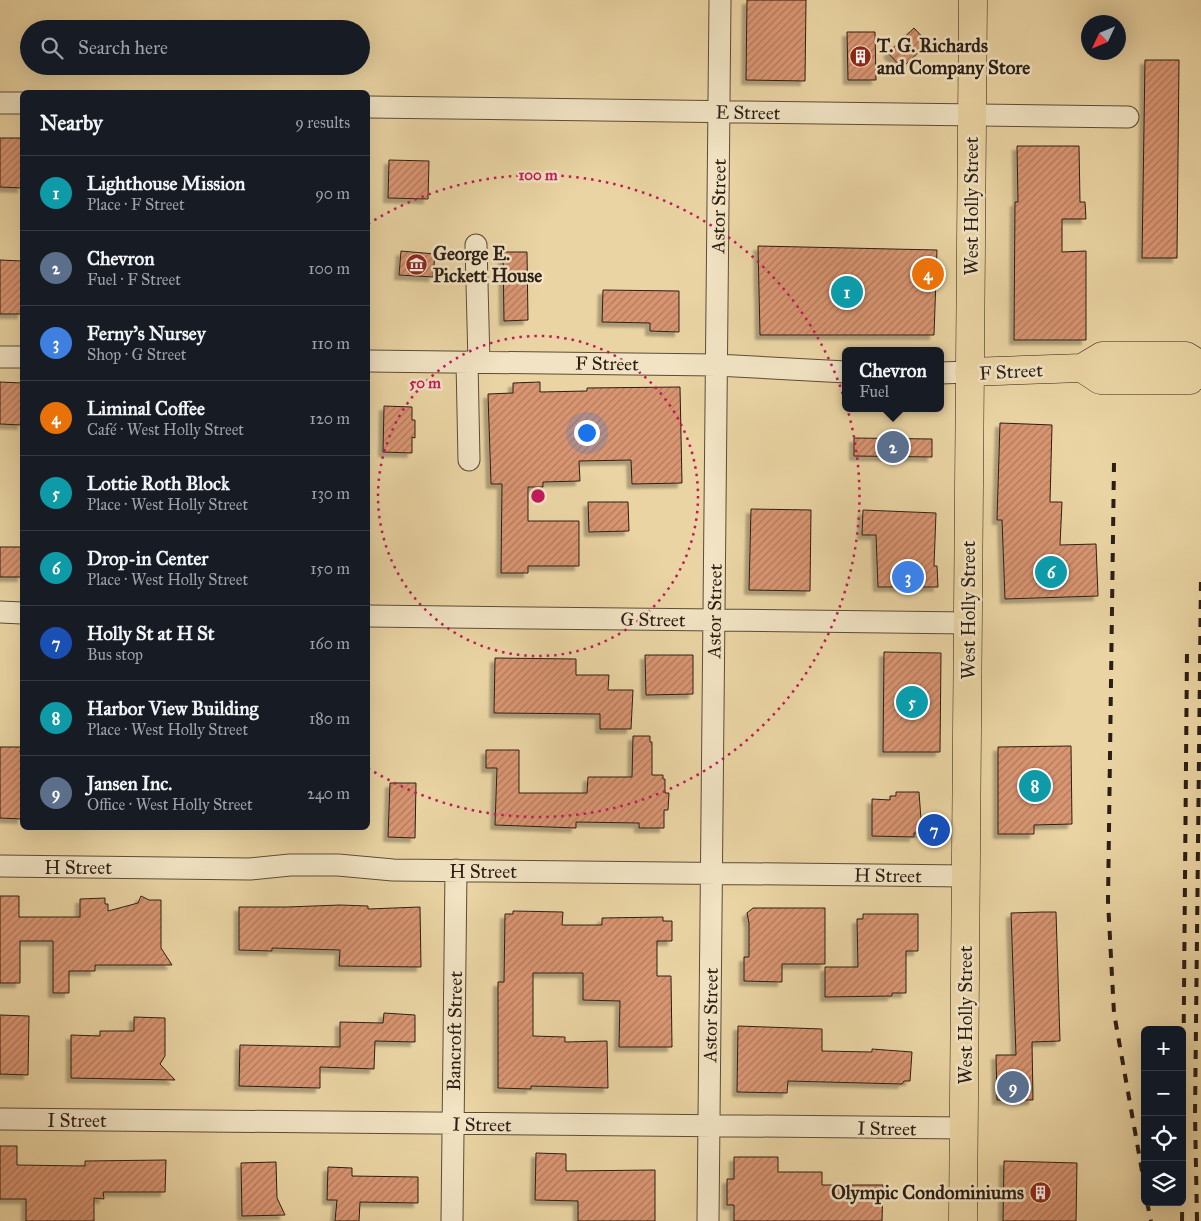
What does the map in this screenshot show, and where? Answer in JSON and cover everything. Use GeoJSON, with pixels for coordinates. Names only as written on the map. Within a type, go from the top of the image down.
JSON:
{"type":"FeatureCollection","features":[{"type":"Feature","properties":{"kind":"main road","name":"West Holly Street"},"geometry":{"type":"LineString","coordinates":[[963,1221],[973,0]]}},
{"type":"Feature","properties":{"kind":"main road","name":"F Street"},"geometry":{"type":"LineString","coordinates":[[970,372],[1082,368],[1100,380],[1190,380],[1201,365]]}},
{"type":"Feature","properties":{"kind":"street","name":"Astor Street"},"geometry":{"type":"LineString","coordinates":[[708,1221],[720,0]]}},
{"type":"Feature","properties":{"kind":"street"},"geometry":{"type":"LineString","coordinates":[[0,103],[20,103]]}},
{"type":"Feature","properties":{"kind":"street","name":"E Street"},"geometry":{"type":"LineString","coordinates":[[370,107],[1128,116]]}},
{"type":"Feature","properties":{"kind":"street"},"geometry":{"type":"LineString","coordinates":[[469,460],[476,245]]}},
{"type":"Feature","properties":{"kind":"street"},"geometry":{"type":"LineString","coordinates":[[0,357],[20,357]]}},
{"type":"Feature","properties":{"kind":"street","name":"F Street"},"geometry":{"type":"LineString","coordinates":[[370,361],[716,365],[842,372]]}},
{"type":"Feature","properties":{"kind":"street","name":"F Street"},"geometry":{"type":"LineString","coordinates":[[944,373],[970,372]]}},
{"type":"Feature","properties":{"kind":"street"},"geometry":{"type":"LineString","coordinates":[[0,612],[20,613]]}},
{"type":"Feature","properties":{"kind":"street","name":"G Street"},"geometry":{"type":"LineString","coordinates":[[370,616],[968,623]]}},
{"type":"Feature","properties":{"kind":"street","name":"H Street"},"geometry":{"type":"LineString","coordinates":[[0,866],[250,869],[290,865],[338,865],[393,870],[966,876]]}},
{"type":"Feature","properties":{"kind":"street","name":"Bancroft Street"},"geometry":{"type":"LineString","coordinates":[[452,1221],[456,870]]}},
{"type":"Feature","properties":{"kind":"street","name":"I Street"},"geometry":{"type":"LineString","coordinates":[[0,1119],[964,1128]]}},
{"type":"Feature","properties":{"kind":"building"},"geometry":{"type":"Polygon","coordinates":[[[747,0],[806,0],[805,81],[746,80],[747,0]]]}},
{"type":"Feature","properties":{"kind":"building"},"geometry":{"type":"Polygon","coordinates":[[[914,28],[928,43],[902,68],[888,53],[914,28]]]}},
{"type":"Feature","properties":{"kind":"building","name":"T. G. Richards and Company Store"},"geometry":{"type":"Polygon","coordinates":[[[847,32],[875,32],[876,80],[848,80],[847,32]]]}},
{"type":"Feature","properties":{"kind":"building"},"geometry":{"type":"Polygon","coordinates":[[[1145,60],[1179,60],[1177,258],[1142,258],[1145,60]]]}},
{"type":"Feature","properties":{"kind":"building"},"geometry":{"type":"Polygon","coordinates":[[[0,138],[20,138],[20,188],[0,187],[0,138]]]}},
{"type":"Feature","properties":{"kind":"building"},"geometry":{"type":"Polygon","coordinates":[[[1017,146],[1079,146],[1080,202],[1085,202],[1086,219],[1062,219],[1062,252],[1086,251],[1086,340],[1014,340],[1015,202],[1018,202],[1017,146]]]}},
{"type":"Feature","properties":{"kind":"building"},"geometry":{"type":"Polygon","coordinates":[[[389,160],[429,161],[428,199],[388,198],[389,160]]]}},
{"type":"Feature","properties":{"kind":"building"},"geometry":{"type":"Polygon","coordinates":[[[758,246],[937,250],[934,335],[760,335],[758,246]]]}},
{"type":"Feature","properties":{"kind":"building","name":"George E. Pickett House"},"geometry":{"type":"Polygon","coordinates":[[[401,251],[435,254],[433,277],[399,275],[401,251]]]}},
{"type":"Feature","properties":{"kind":"building"},"geometry":{"type":"Polygon","coordinates":[[[503,252],[527,252],[528,320],[504,321],[503,252]]]}},
{"type":"Feature","properties":{"kind":"building"},"geometry":{"type":"Polygon","coordinates":[[[0,260],[20,261],[20,314],[0,314],[0,260]]]}},
{"type":"Feature","properties":{"kind":"building"},"geometry":{"type":"Polygon","coordinates":[[[603,290],[679,291],[679,332],[650,331],[650,323],[602,322],[603,290]]]}},
{"type":"Feature","properties":{"kind":"building"},"geometry":{"type":"Polygon","coordinates":[[[0,382],[20,383],[20,425],[0,424],[0,382]]]}},
{"type":"Feature","properties":{"kind":"building"},"geometry":{"type":"Polygon","coordinates":[[[540,382],[540,392],[587,391],[587,388],[680,387],[682,483],[632,484],[631,460],[579,461],[580,481],[543,482],[543,487],[528,487],[528,521],[579,521],[579,566],[528,566],[528,573],[501,573],[502,484],[491,484],[488,394],[513,393],[513,383],[540,382]]]}},
{"type":"Feature","properties":{"kind":"building"},"geometry":{"type":"Polygon","coordinates":[[[384,406],[412,407],[412,420],[415,420],[415,438],[412,437],[412,453],[383,452],[384,406]]]}},
{"type":"Feature","properties":{"kind":"building"},"geometry":{"type":"Polygon","coordinates":[[[1000,423],[1052,425],[1050,502],[1062,502],[1060,545],[1096,544],[1098,596],[1005,599],[1002,520],[997,520],[1000,423]]]}},
{"type":"Feature","properties":{"kind":"building"},"geometry":{"type":"Polygon","coordinates":[[[854,438],[932,439],[932,457],[854,456],[854,438]]]}},
{"type":"Feature","properties":{"kind":"building"},"geometry":{"type":"Polygon","coordinates":[[[588,502],[628,502],[629,531],[589,532],[588,502]]]}},
{"type":"Feature","properties":{"kind":"building"},"geometry":{"type":"Polygon","coordinates":[[[751,509],[811,510],[810,591],[749,590],[751,509]]]}},
{"type":"Feature","properties":{"kind":"building"},"geometry":{"type":"Polygon","coordinates":[[[863,510],[936,513],[934,566],[937,566],[938,587],[878,587],[876,535],[862,535],[863,510]]]}},
{"type":"Feature","properties":{"kind":"building"},"geometry":{"type":"Polygon","coordinates":[[[0,547],[20,547],[20,577],[0,577],[0,547]]]}},
{"type":"Feature","properties":{"kind":"building"},"geometry":{"type":"Polygon","coordinates":[[[884,652],[941,653],[940,752],[883,752],[884,652]]]}},
{"type":"Feature","properties":{"kind":"building"},"geometry":{"type":"Polygon","coordinates":[[[645,655],[693,655],[693,694],[646,695],[645,655]]]}},
{"type":"Feature","properties":{"kind":"building"},"geometry":{"type":"Polygon","coordinates":[[[495,658],[576,659],[576,675],[609,675],[608,690],[633,690],[631,729],[600,729],[600,714],[494,713],[495,658]]]}},
{"type":"Feature","properties":{"kind":"building"},"geometry":{"type":"Polygon","coordinates":[[[633,736],[650,736],[650,742],[652,742],[652,775],[663,775],[663,779],[665,779],[665,793],[669,793],[668,810],[664,810],[664,828],[639,828],[639,823],[576,822],[576,828],[495,825],[497,768],[486,768],[486,750],[519,750],[519,793],[587,793],[588,777],[632,777],[633,736]]]}},
{"type":"Feature","properties":{"kind":"building"},"geometry":{"type":"Polygon","coordinates":[[[1071,746],[1072,824],[1034,825],[1034,834],[998,834],[998,747],[1071,746]]]}},
{"type":"Feature","properties":{"kind":"building"},"geometry":{"type":"Polygon","coordinates":[[[0,747],[20,747],[20,819],[0,818],[0,747]]]}},
{"type":"Feature","properties":{"kind":"building"},"geometry":{"type":"Polygon","coordinates":[[[390,783],[416,783],[415,838],[388,837],[390,783]]]}},
{"type":"Feature","properties":{"kind":"building"},"geometry":{"type":"Polygon","coordinates":[[[896,792],[919,792],[922,833],[914,833],[914,837],[872,836],[872,799],[890,800],[890,796],[896,796],[896,792]]]}},
{"type":"Feature","properties":{"kind":"building"},"geometry":{"type":"Polygon","coordinates":[[[0,896],[19,896],[19,917],[80,917],[80,899],[105,898],[105,904],[108,904],[108,911],[138,903],[141,896],[149,900],[161,900],[161,948],[172,965],[95,965],[95,971],[69,971],[69,993],[53,993],[53,941],[20,941],[20,983],[0,983],[0,896]]]}},
{"type":"Feature","properties":{"kind":"building"},"geometry":{"type":"Polygon","coordinates":[[[368,906],[368,909],[420,907],[421,967],[339,966],[340,950],[272,948],[272,951],[239,950],[239,907],[368,906]]]}},
{"type":"Feature","properties":{"kind":"building"},"geometry":{"type":"Polygon","coordinates":[[[753,908],[825,908],[825,964],[782,964],[782,982],[744,981],[744,957],[749,957],[749,923],[747,913],[753,908]]]}},
{"type":"Feature","properties":{"kind":"building"},"geometry":{"type":"Polygon","coordinates":[[[513,911],[563,912],[562,925],[602,925],[602,918],[663,917],[663,921],[672,921],[672,941],[657,941],[657,976],[671,976],[672,1047],[619,1047],[620,1001],[583,1000],[583,973],[533,973],[533,1036],[565,1037],[565,1042],[607,1041],[608,1088],[531,1086],[531,1089],[498,1088],[498,982],[504,982],[505,914],[513,914],[513,911]]]}},
{"type":"Feature","properties":{"kind":"building"},"geometry":{"type":"Polygon","coordinates":[[[1056,912],[1060,1041],[1032,1042],[1033,1100],[997,1100],[996,1055],[1016,1055],[1011,913],[1056,912]]]}},
{"type":"Feature","properties":{"kind":"building"},"geometry":{"type":"Polygon","coordinates":[[[863,914],[918,914],[918,951],[906,951],[906,993],[892,993],[892,996],[825,997],[825,967],[858,967],[857,919],[863,919],[863,914]]]}},
{"type":"Feature","properties":{"kind":"building"},"geometry":{"type":"Polygon","coordinates":[[[384,1013],[415,1015],[415,1042],[375,1041],[374,1069],[320,1067],[320,1088],[239,1086],[240,1045],[340,1047],[340,1022],[383,1023],[384,1013]]]}},
{"type":"Feature","properties":{"kind":"building"},"geometry":{"type":"Polygon","coordinates":[[[0,1015],[29,1016],[28,1075],[0,1074],[0,1015]]]}},
{"type":"Feature","properties":{"kind":"building"},"geometry":{"type":"Polygon","coordinates":[[[134,1017],[165,1018],[165,1056],[160,1064],[175,1080],[71,1078],[71,1035],[100,1036],[100,1031],[134,1031],[134,1017]]]}},
{"type":"Feature","properties":{"kind":"building"},"geometry":{"type":"Polygon","coordinates":[[[738,1026],[822,1029],[822,1051],[872,1052],[872,1049],[912,1052],[910,1081],[904,1081],[902,1084],[788,1081],[787,1093],[737,1092],[738,1026]]]}},
{"type":"Feature","properties":{"kind":"building"},"geometry":{"type":"Polygon","coordinates":[[[0,1146],[17,1146],[17,1165],[85,1166],[85,1161],[166,1160],[165,1192],[103,1192],[104,1199],[94,1198],[94,1221],[26,1221],[26,1199],[0,1199],[0,1146]]]}},
{"type":"Feature","properties":{"kind":"building"},"geometry":{"type":"Polygon","coordinates":[[[536,1153],[566,1154],[566,1171],[655,1170],[655,1221],[578,1221],[578,1201],[535,1200],[536,1153]]]}},
{"type":"Feature","properties":{"kind":"building"},"geometry":{"type":"Polygon","coordinates":[[[734,1157],[778,1157],[778,1172],[822,1172],[822,1185],[883,1185],[882,1221],[734,1221],[734,1205],[727,1205],[727,1179],[734,1179],[734,1157]]]}},
{"type":"Feature","properties":{"kind":"building","name":"Olympic Condominiums"},"geometry":{"type":"Polygon","coordinates":[[[1004,1161],[1077,1163],[1076,1221],[1003,1221],[1004,1161]]]}},
{"type":"Feature","properties":{"kind":"building"},"geometry":{"type":"Polygon","coordinates":[[[276,1162],[277,1198],[285,1215],[242,1216],[241,1163],[276,1162]]]}},
{"type":"Feature","properties":{"kind":"building"},"geometry":{"type":"Polygon","coordinates":[[[328,1167],[352,1168],[352,1176],[418,1177],[418,1203],[360,1202],[359,1221],[335,1221],[337,1200],[327,1200],[328,1167]]]}},
{"type":"Feature","properties":{"kind":"railway"},"geometry":{"type":"LineString","coordinates":[[1114,463],[1108,901],[1114,1013],[1141,1165]]}},
{"type":"Feature","properties":{"kind":"railway"},"geometry":{"type":"LineString","coordinates":[[1197,1221],[1195,1115],[1201,577]]}},
{"type":"Feature","properties":{"kind":"railway"},"geometry":{"type":"LineString","coordinates":[[1182,1221],[1187,651]]}},
{"type":"Feature","properties":{"kind":"railway"},"geometry":{"type":"LineString","coordinates":[[1148,1206],[1151,1221]]}},
{"type":"Feature","properties":{"kind":"place","name":"T. G. Richards and Company Store"},"geometry":{"type":"Point","coordinates":[861,56]}},
{"type":"Feature","properties":{"kind":"place","name":"George E. Pickett House"},"geometry":{"type":"Point","coordinates":[417,264]}},
{"type":"Feature","properties":{"kind":"place","name":"Liminal Coffee"},"geometry":{"type":"Point","coordinates":[928,274]}},
{"type":"Feature","properties":{"kind":"place","name":"Lighthouse Mission"},"geometry":{"type":"Point","coordinates":[847,292]}},
{"type":"Feature","properties":{"kind":"place","name":"Chevron"},"geometry":{"type":"Point","coordinates":[893,447]}},
{"type":"Feature","properties":{"kind":"place","name":"Drop-in Center"},"geometry":{"type":"Point","coordinates":[1051,572]}},
{"type":"Feature","properties":{"kind":"place","name":"Ferny's Nursey"},"geometry":{"type":"Point","coordinates":[908,577]}},
{"type":"Feature","properties":{"kind":"place","name":"Lottie Roth Block"},"geometry":{"type":"Point","coordinates":[912,702]}},
{"type":"Feature","properties":{"kind":"place","name":"Harbor View Building"},"geometry":{"type":"Point","coordinates":[1035,786]}},
{"type":"Feature","properties":{"kind":"place","name":"Holly St at H St"},"geometry":{"type":"Point","coordinates":[934,830]}},
{"type":"Feature","properties":{"kind":"place","name":"Jansen Inc."},"geometry":{"type":"Point","coordinates":[1013,1087]}},
{"type":"Feature","properties":{"kind":"place","name":"Olympic Condominiums"},"geometry":{"type":"Point","coordinates":[1040,1192]}}]}
